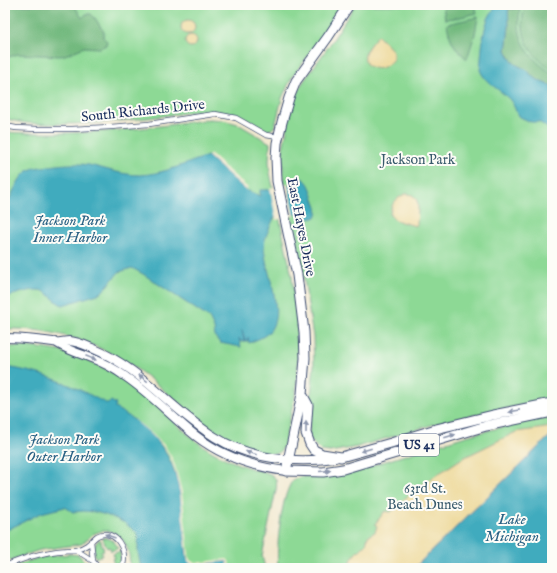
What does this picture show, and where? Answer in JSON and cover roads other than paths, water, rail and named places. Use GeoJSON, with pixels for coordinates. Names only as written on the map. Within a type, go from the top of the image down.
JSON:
{"type":"FeatureCollection","features":[{"type":"Feature","properties":{"kind":"highway","name":"East Hayes Drive"},"geometry":{"type":"LineString","coordinates":[[286,471],[302,394],[305,358],[304,332],[297,275],[277,181],[276,158],[278,137],[289,98],[296,81],[349,5]]}},
{"type":"Feature","properties":{"kind":"highway"},"geometry":{"type":"LineString","coordinates":[[302,394],[308,405],[306,432],[310,444],[314,450],[322,454],[341,457]]}},
{"type":"Feature","properties":{"kind":"highway","name":"US 41"},"geometry":{"type":"LineString","coordinates":[[341,457],[436,429],[552,403]]}},
{"type":"Feature","properties":{"kind":"highway","name":"US 41"},"geometry":{"type":"LineString","coordinates":[[286,471],[323,472],[343,469],[486,426],[552,412]]}},
{"type":"Feature","properties":{"kind":"main road","name":"US 41"},"geometry":{"type":"LineString","coordinates":[[5,338],[55,342],[70,341],[99,351],[119,362],[147,381],[193,421],[214,436],[230,445],[258,455],[289,460],[341,457]]}},
{"type":"Feature","properties":{"kind":"main road","name":"US 41"},"geometry":{"type":"LineString","coordinates":[[55,342],[67,350],[101,362],[126,377],[197,437],[216,449],[249,464],[286,471]]}},
{"type":"Feature","properties":{"kind":"street","name":"South Richards Drive"},"geometry":{"type":"LineString","coordinates":[[5,126],[37,129],[110,127],[155,123],[215,114],[236,118],[266,135],[278,137]]}},
{"type":"Feature","properties":{"kind":"street"},"geometry":{"type":"LineString","coordinates":[[5,566],[38,554],[61,550],[76,550],[88,545],[101,534],[107,534],[114,537],[120,544],[123,551],[124,562],[122,568]]}},
{"type":"Feature","properties":{"kind":"street"},"geometry":{"type":"LineString","coordinates":[[91,541],[93,561]]}},
{"type":"Feature","properties":{"kind":"street"},"geometry":{"type":"LineString","coordinates":[[76,550],[93,561],[98,568]]}},
{"type":"Feature","properties":{"kind":"water"},"geometry":{"type":"Polygon","coordinates":[[[494,5],[508,5],[509,26],[506,50],[510,58],[515,64],[527,70],[532,76],[541,82],[552,86],[552,131],[539,122],[531,122],[518,116],[509,99],[488,82],[482,75],[480,70],[482,46],[487,22],[494,10],[494,5]]]}},
{"type":"Feature","properties":{"kind":"water","name":"Jackson Park Inner Harbor"},"geometry":{"type":"Polygon","coordinates":[[[208,156],[246,190],[260,196],[260,190],[289,186],[295,180],[302,178],[307,182],[317,206],[318,211],[316,217],[311,219],[297,214],[274,218],[268,232],[264,247],[274,292],[276,315],[273,325],[266,335],[249,343],[248,337],[248,341],[245,341],[242,330],[244,341],[241,342],[239,338],[241,347],[220,343],[215,337],[214,328],[209,318],[132,268],[119,272],[101,293],[63,305],[41,290],[31,290],[5,297],[5,199],[10,198],[20,179],[29,170],[60,165],[79,164],[121,173],[140,175],[158,173],[208,156]]]}},
{"type":"Feature","properties":{"kind":"water","name":"Jackson Park Outer Harbor"},"geometry":{"type":"Polygon","coordinates":[[[5,367],[28,371],[51,378],[108,404],[111,401],[116,404],[115,408],[138,422],[154,438],[166,454],[174,471],[182,510],[187,558],[194,565],[227,561],[228,568],[141,568],[138,552],[138,534],[125,523],[96,512],[73,512],[65,507],[41,513],[5,531],[5,367]]]}},
{"type":"Feature","properties":{"kind":"water","name":"Lake Michigan"},"geometry":{"type":"Polygon","coordinates":[[[552,434],[552,568],[414,568],[552,434]]]}},
{"type":"Feature","properties":{"kind":"park label","name":"Jackson Park"},"geometry":{"type":"Point","coordinates":[418,160]}},
{"type":"Feature","properties":{"kind":"park label","name":"63rd St. Beach Dunes"},"geometry":{"type":"Point","coordinates":[425,498]}}]}
